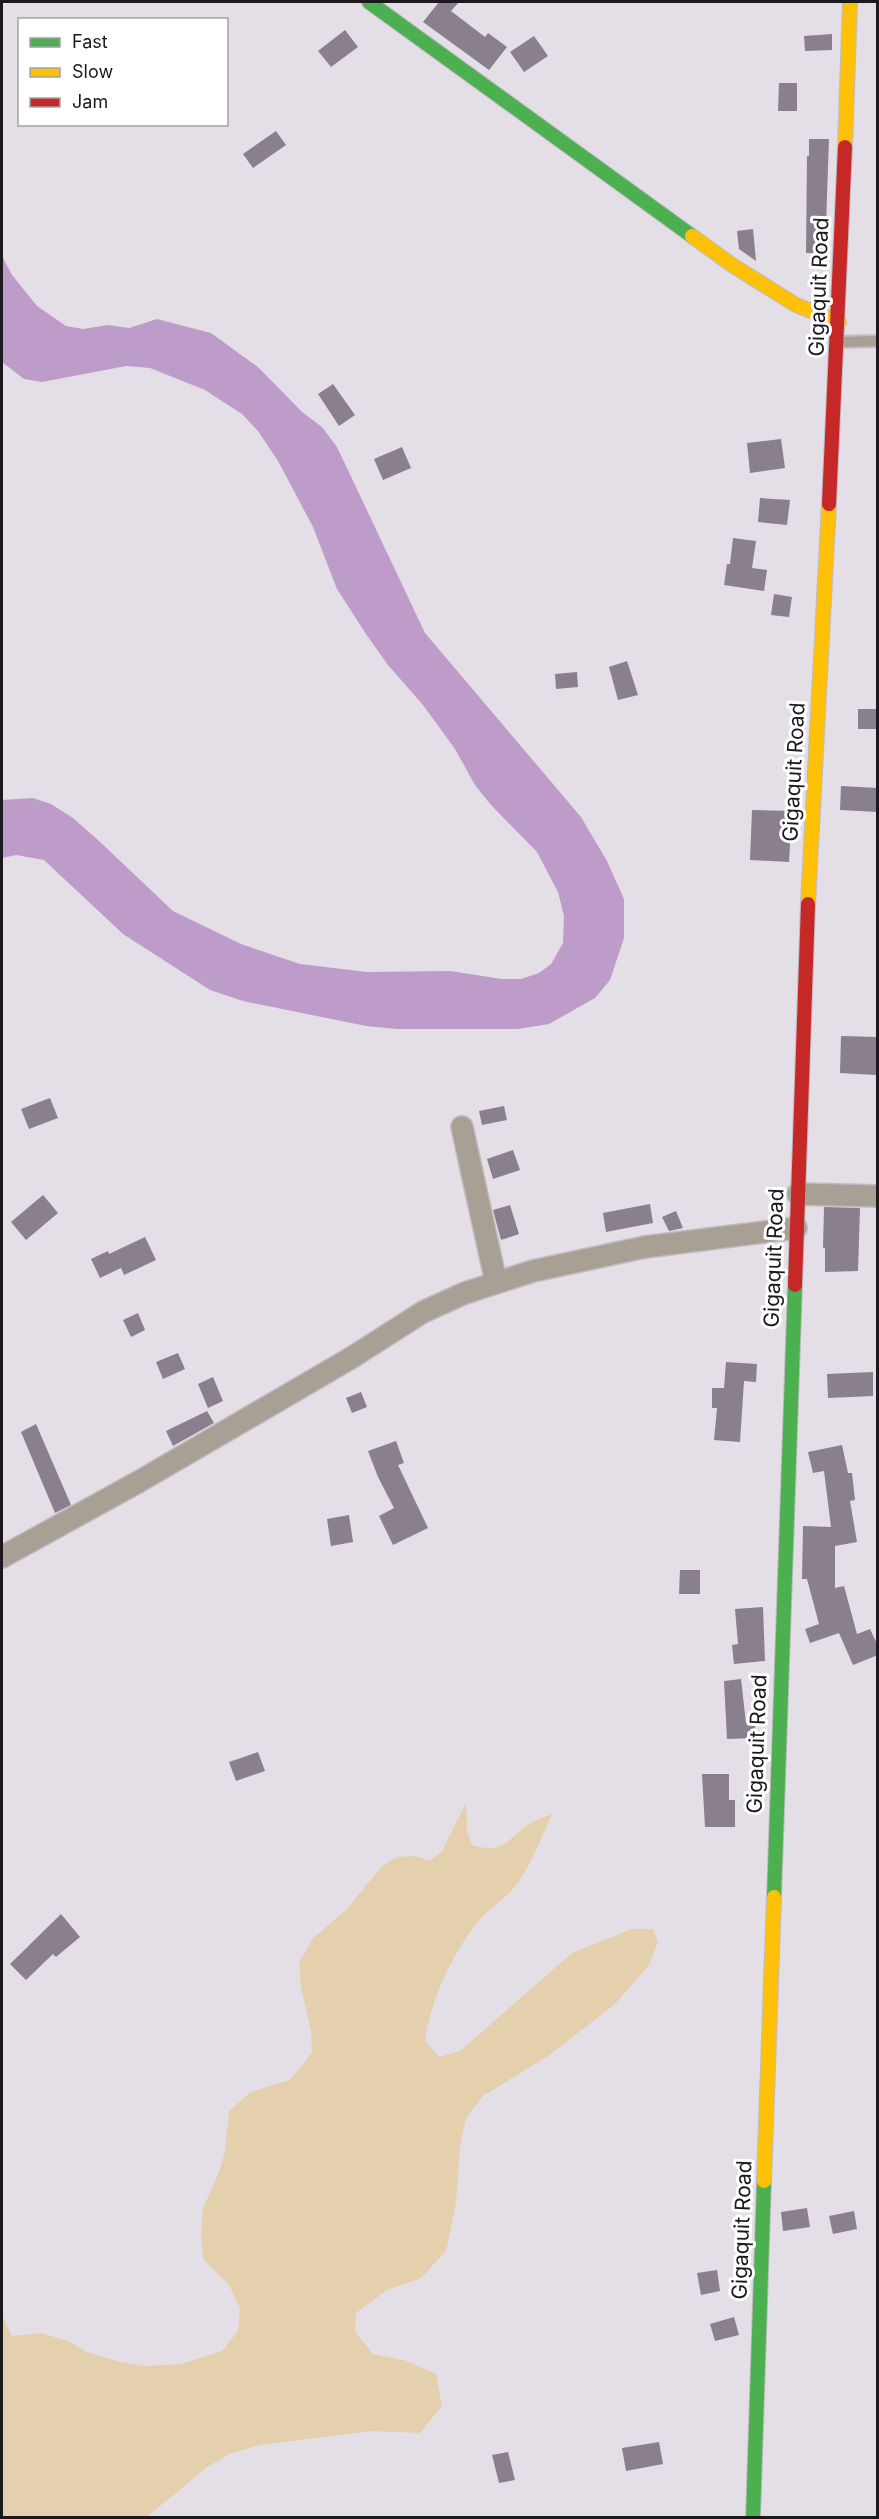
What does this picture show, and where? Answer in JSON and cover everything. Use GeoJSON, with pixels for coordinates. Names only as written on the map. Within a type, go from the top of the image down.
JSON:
{"type":"FeatureCollection","features":[{"type":"Feature","properties":{"kind":"main road"},"geometry":{"type":"LineString","coordinates":[[369,2],[732,265],[796,305],[839,322]]}},
{"type":"Feature","properties":{"kind":"main road","name":"Gigaquit Road"},"geometry":{"type":"LineString","coordinates":[[753,2517],[809,878],[839,322],[850,2]]}},
{"type":"Feature","properties":{"kind":"street"},"geometry":{"type":"LineString","coordinates":[[462,1127],[496,1282]]}},
{"type":"Feature","properties":{"kind":"street"},"geometry":{"type":"LineString","coordinates":[[798,1194],[878,1196]]}},
{"type":"Feature","properties":{"kind":"street"},"geometry":{"type":"LineString","coordinates":[[2,1557],[141,1481],[351,1358],[423,1312],[465,1293],[496,1282],[645,1247],[796,1228]]}},
{"type":"Feature","properties":{"kind":"lane"},"geometry":{"type":"LineString","coordinates":[[838,342],[878,341]]}},
{"type":"Feature","properties":{"kind":"shaded area"},"geometry":{"type":"Polygon","coordinates":[[[2,256],[12,275],[37,306],[66,326],[83,329],[108,325],[129,328],[157,319],[211,333],[259,368],[302,412],[322,427],[337,447],[425,633],[581,817],[607,861],[624,899],[624,938],[610,980],[595,998],[549,1024],[518,1029],[397,1029],[366,1026],[243,1001],[210,990],[123,934],[44,860],[16,855],[2,858],[2,800],[33,798],[51,804],[73,818],[173,911],[241,944],[300,964],[367,972],[450,971],[502,979],[521,979],[539,973],[551,964],[563,943],[564,916],[558,892],[537,852],[491,805],[475,785],[455,749],[366,634],[337,589],[313,527],[278,461],[258,431],[242,414],[205,390],[150,368],[126,366],[42,382],[24,379],[2,362],[2,256]]]}},
{"type":"Feature","properties":{"kind":"shaded area"},"geometry":{"type":"Polygon","coordinates":[[[466,1803],[467,1831],[472,1845],[482,1847],[491,1848],[503,1845],[529,1824],[552,1814],[517,1884],[483,1916],[463,1943],[445,1975],[432,2009],[425,2041],[439,2057],[460,2051],[572,1953],[632,1929],[653,1929],[658,1942],[649,1965],[614,2005],[548,2056],[483,2096],[466,2118],[460,2147],[456,2203],[446,2251],[421,2278],[387,2290],[356,2313],[355,2332],[373,2354],[407,2361],[436,2374],[442,2406],[420,2433],[372,2431],[259,2445],[232,2453],[207,2467],[147,2517],[2,2517],[2,2315],[12,2336],[41,2333],[68,2341],[87,2352],[120,2362],[145,2366],[181,2364],[222,2351],[238,2331],[240,2308],[229,2285],[204,2260],[201,2237],[203,2208],[225,2152],[229,2111],[251,2092],[290,2080],[312,2053],[311,2031],[301,1987],[299,1963],[313,1938],[345,1911],[382,1866],[397,1857],[415,1856],[430,1861],[442,1851],[466,1803]]]}},
{"type":"Feature","properties":{"kind":"building"},"geometry":{"type":"Polygon","coordinates":[[[439,2],[459,2],[451,11],[485,37],[488,33],[507,47],[489,70],[423,22],[439,2]]]}},
{"type":"Feature","properties":{"kind":"building"},"geometry":{"type":"Polygon","coordinates":[[[345,30],[358,47],[331,67],[318,51],[345,30]]]}},
{"type":"Feature","properties":{"kind":"building"},"geometry":{"type":"Polygon","coordinates":[[[832,34],[832,50],[805,51],[804,36],[832,34]]]}},
{"type":"Feature","properties":{"kind":"building"},"geometry":{"type":"Polygon","coordinates":[[[534,36],[548,56],[524,72],[510,52],[534,36]]]}},
{"type":"Feature","properties":{"kind":"building"},"geometry":{"type":"Polygon","coordinates":[[[779,83],[797,83],[797,111],[778,111],[779,83]]]}},
{"type":"Feature","properties":{"kind":"building"},"geometry":{"type":"Polygon","coordinates":[[[276,131],[286,145],[253,168],[243,154],[276,131]]]}},
{"type":"Feature","properties":{"kind":"building"},"geometry":{"type":"Polygon","coordinates":[[[809,139],[829,139],[825,253],[806,253],[809,139]]]}},
{"type":"Feature","properties":{"kind":"building"},"geometry":{"type":"Polygon","coordinates":[[[753,229],[756,261],[739,249],[737,231],[753,229]]]}},
{"type":"Feature","properties":{"kind":"building"},"geometry":{"type":"Polygon","coordinates":[[[333,384],[355,415],[339,426],[318,394],[333,384]]]}},
{"type":"Feature","properties":{"kind":"building"},"geometry":{"type":"Polygon","coordinates":[[[781,439],[785,468],[750,473],[747,443],[781,439]]]}},
{"type":"Feature","properties":{"kind":"building"},"geometry":{"type":"Polygon","coordinates":[[[402,447],[411,468],[383,480],[374,459],[402,447]]]}},
{"type":"Feature","properties":{"kind":"building"},"geometry":{"type":"Polygon","coordinates":[[[760,498],[790,500],[787,525],[758,522],[760,498]]]}},
{"type":"Feature","properties":{"kind":"building"},"geometry":{"type":"Polygon","coordinates":[[[733,538],[756,541],[752,568],[767,570],[764,591],[724,585],[727,564],[730,564],[733,538]]]}},
{"type":"Feature","properties":{"kind":"building"},"geometry":{"type":"Polygon","coordinates":[[[774,594],[792,597],[789,617],[771,615],[774,594]]]}},
{"type":"Feature","properties":{"kind":"building"},"geometry":{"type":"Polygon","coordinates":[[[627,661],[638,695],[618,700],[609,667],[627,661]]]}},
{"type":"Feature","properties":{"kind":"building"},"geometry":{"type":"Polygon","coordinates":[[[577,672],[578,687],[556,689],[555,674],[577,672]]]}},
{"type":"Feature","properties":{"kind":"building"},"geometry":{"type":"Polygon","coordinates":[[[858,709],[878,709],[878,729],[858,729],[858,709]]]}},
{"type":"Feature","properties":{"kind":"building"},"geometry":{"type":"Polygon","coordinates":[[[841,786],[878,788],[878,812],[840,810],[841,786]]]}},
{"type":"Feature","properties":{"kind":"building"},"geometry":{"type":"Polygon","coordinates":[[[752,810],[792,811],[789,862],[750,860],[752,810]]]}},
{"type":"Feature","properties":{"kind":"building"},"geometry":{"type":"Polygon","coordinates":[[[841,1036],[878,1037],[876,1075],[840,1073],[841,1036]]]}},
{"type":"Feature","properties":{"kind":"building"},"geometry":{"type":"Polygon","coordinates":[[[50,1098],[58,1118],[29,1129],[21,1109],[50,1098]]]}},
{"type":"Feature","properties":{"kind":"building"},"geometry":{"type":"Polygon","coordinates":[[[504,1106],[507,1120],[482,1125],[479,1111],[504,1106]]]}},
{"type":"Feature","properties":{"kind":"building"},"geometry":{"type":"Polygon","coordinates":[[[513,1150],[520,1170],[493,1179],[487,1159],[513,1150]]]}},
{"type":"Feature","properties":{"kind":"building"},"geometry":{"type":"Polygon","coordinates":[[[43,1195],[58,1213],[26,1240],[11,1222],[43,1195]]]}},
{"type":"Feature","properties":{"kind":"building"},"geometry":{"type":"Polygon","coordinates":[[[650,1204],[653,1223],[606,1232],[603,1213],[650,1204]]]}},
{"type":"Feature","properties":{"kind":"building"},"geometry":{"type":"Polygon","coordinates":[[[510,1205],[519,1234],[501,1240],[493,1210],[510,1205]]]}},
{"type":"Feature","properties":{"kind":"building"},"geometry":{"type":"Polygon","coordinates":[[[824,1207],[860,1208],[858,1271],[825,1272],[824,1207]]]}},
{"type":"Feature","properties":{"kind":"building"},"geometry":{"type":"Polygon","coordinates":[[[676,1211],[683,1228],[669,1231],[662,1217],[676,1211]]]}},
{"type":"Feature","properties":{"kind":"building"},"geometry":{"type":"Polygon","coordinates":[[[145,1237],[156,1260],[124,1275],[121,1268],[100,1278],[91,1259],[108,1251],[109,1254],[145,1237]]]}},
{"type":"Feature","properties":{"kind":"building"},"geometry":{"type":"Polygon","coordinates":[[[138,1313],[145,1330],[131,1337],[123,1320],[138,1313]]]}},
{"type":"Feature","properties":{"kind":"building"},"geometry":{"type":"Polygon","coordinates":[[[178,1353],[185,1369],[163,1379],[156,1362],[178,1353]]]}},
{"type":"Feature","properties":{"kind":"building"},"geometry":{"type":"Polygon","coordinates":[[[726,1362],[757,1364],[756,1382],[744,1381],[740,1442],[714,1440],[717,1408],[712,1408],[712,1388],[724,1388],[726,1362]]]}},
{"type":"Feature","properties":{"kind":"building"},"geometry":{"type":"Polygon","coordinates":[[[873,1372],[873,1396],[828,1398],[827,1374],[873,1372]]]}},
{"type":"Feature","properties":{"kind":"building"},"geometry":{"type":"Polygon","coordinates":[[[213,1377],[223,1401],[208,1408],[198,1384],[213,1377]]]}},
{"type":"Feature","properties":{"kind":"building"},"geometry":{"type":"Polygon","coordinates":[[[361,1392],[367,1407],[352,1413],[346,1398],[361,1392]]]}},
{"type":"Feature","properties":{"kind":"building"},"geometry":{"type":"Polygon","coordinates":[[[207,1411],[214,1423],[173,1446],[166,1431],[207,1411]]]}},
{"type":"Feature","properties":{"kind":"building"},"geometry":{"type":"Polygon","coordinates":[[[36,1424],[71,1505],[55,1513],[21,1432],[36,1424]]]}},
{"type":"Feature","properties":{"kind":"building"},"geometry":{"type":"Polygon","coordinates":[[[396,1441],[404,1463],[398,1465],[428,1528],[393,1545],[379,1516],[394,1508],[368,1451],[396,1441]]]}},
{"type":"Feature","properties":{"kind":"building"},"geometry":{"type":"Polygon","coordinates":[[[842,1445],[848,1473],[852,1473],[855,1500],[850,1501],[857,1542],[835,1546],[835,1588],[844,1586],[857,1634],[870,1629],[878,1646],[878,1655],[853,1665],[839,1633],[810,1643],[805,1629],[819,1624],[807,1579],[802,1579],[803,1526],[831,1527],[824,1471],[813,1473],[808,1452],[842,1445]]]}},
{"type":"Feature","properties":{"kind":"building"},"geometry":{"type":"Polygon","coordinates":[[[349,1515],[353,1542],[331,1546],[327,1519],[349,1515]]]}},
{"type":"Feature","properties":{"kind":"building"},"geometry":{"type":"Polygon","coordinates":[[[680,1570],[700,1570],[700,1594],[679,1594],[680,1570]]]}},
{"type":"Feature","properties":{"kind":"building"},"geometry":{"type":"Polygon","coordinates":[[[763,1607],[765,1661],[734,1664],[732,1645],[738,1644],[735,1609],[763,1607]]]}},
{"type":"Feature","properties":{"kind":"building"},"geometry":{"type":"Polygon","coordinates":[[[741,1679],[746,1723],[755,1723],[755,1738],[727,1739],[724,1681],[741,1679]]]}},
{"type":"Feature","properties":{"kind":"building"},"geometry":{"type":"Polygon","coordinates":[[[258,1752],[265,1771],[236,1781],[229,1762],[258,1752]]]}},
{"type":"Feature","properties":{"kind":"building"},"geometry":{"type":"Polygon","coordinates":[[[702,1774],[729,1774],[729,1800],[735,1800],[735,1827],[705,1827],[702,1774]]]}},
{"type":"Feature","properties":{"kind":"building"},"geometry":{"type":"Polygon","coordinates":[[[61,1914],[80,1937],[56,1957],[53,1954],[26,1980],[10,1964],[61,1914]]]}},
{"type":"Feature","properties":{"kind":"building"},"geometry":{"type":"Polygon","coordinates":[[[807,2208],[810,2227],[783,2231],[781,2212],[807,2208]]]}},
{"type":"Feature","properties":{"kind":"building"},"geometry":{"type":"Polygon","coordinates":[[[854,2211],[857,2229],[833,2234],[829,2216],[854,2211]]]}},
{"type":"Feature","properties":{"kind":"building"},"geometry":{"type":"Polygon","coordinates":[[[717,2270],[720,2291],[701,2295],[697,2273],[717,2270]]]}},
{"type":"Feature","properties":{"kind":"building"},"geometry":{"type":"Polygon","coordinates":[[[734,2317],[739,2335],[715,2341],[710,2324],[734,2317]]]}},
{"type":"Feature","properties":{"kind":"building"},"geometry":{"type":"Polygon","coordinates":[[[659,2442],[663,2464],[626,2471],[622,2448],[659,2442]]]}},
{"type":"Feature","properties":{"kind":"building"},"geometry":{"type":"Polygon","coordinates":[[[508,2452],[515,2480],[499,2483],[492,2455],[508,2452]]]}},
{"type":"Feature","properties":{"kind":"traffic: fast"},"geometry":{"type":"LineString","coordinates":[[369,2],[692,236]]}},
{"type":"Feature","properties":{"kind":"traffic: fast"},"geometry":{"type":"LineString","coordinates":[[774,1897],[795,1285]]}},
{"type":"Feature","properties":{"kind":"traffic: fast"},"geometry":{"type":"LineString","coordinates":[[753,2518],[764,2181]]}},
{"type":"Feature","properties":{"kind":"traffic: slow"},"geometry":{"type":"LineString","coordinates":[[845,147],[850,2]]}},
{"type":"Feature","properties":{"kind":"traffic: slow"},"geometry":{"type":"LineString","coordinates":[[692,236],[732,265],[796,305],[839,322]]}},
{"type":"Feature","properties":{"kind":"traffic: slow"},"geometry":{"type":"LineString","coordinates":[[808,904],[829,504]]}},
{"type":"Feature","properties":{"kind":"traffic: slow"},"geometry":{"type":"LineString","coordinates":[[764,2181],[774,1897]]}},
{"type":"Feature","properties":{"kind":"traffic: jam"},"geometry":{"type":"LineString","coordinates":[[829,504],[845,147]]}},
{"type":"Feature","properties":{"kind":"traffic: jam"},"geometry":{"type":"LineString","coordinates":[[795,1285],[808,904]]}}]}
